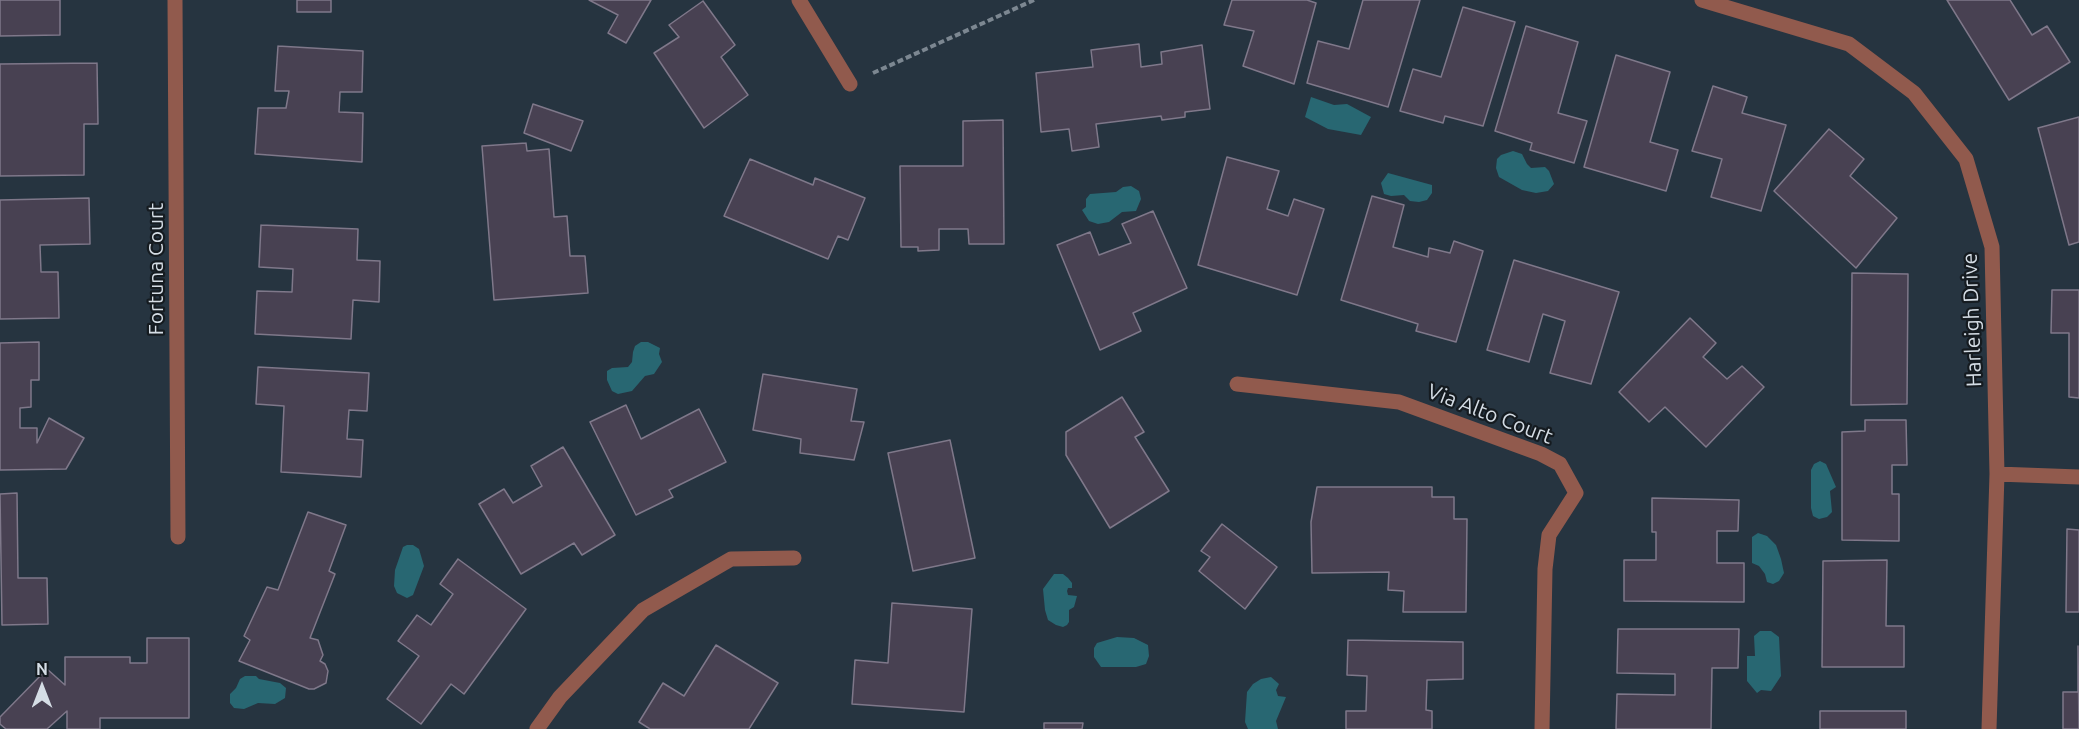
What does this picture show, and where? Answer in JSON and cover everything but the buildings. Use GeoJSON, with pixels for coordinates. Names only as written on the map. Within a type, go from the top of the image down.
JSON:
{"type":"FeatureCollection","features":[{"type":"Feature","properties":{"kind":"street","name":"Fortuna Court"},"geometry":{"type":"LineString","coordinates":[[175,0],[178,537]]}},
{"type":"Feature","properties":{"kind":"street"},"geometry":{"type":"LineString","coordinates":[[799,0],[850,84]]}},
{"type":"Feature","properties":{"kind":"street","name":"Harleigh Drive"},"geometry":{"type":"LineString","coordinates":[[1702,0],[1849,44],[1914,93],[1966,159],[1992,247],[1996,474],[1989,729]]}},
{"type":"Feature","properties":{"kind":"street","name":"Via Alto Court"},"geometry":{"type":"LineString","coordinates":[[1237,384],[1400,402],[1541,454],[1560,464],[1576,493],[1549,535],[1545,569],[1542,729]]}},
{"type":"Feature","properties":{"kind":"street"},"geometry":{"type":"LineString","coordinates":[[1996,474],[2079,477]]}},
{"type":"Feature","properties":{"kind":"street"},"geometry":{"type":"LineString","coordinates":[[537,729],[560,697],[643,610],[731,559],[794,558]]}},
{"type":"Feature","properties":{"kind":"path"},"geometry":{"type":"LineString","coordinates":[[850,84],[1034,0]]}},
{"type":"Feature","properties":{"kind":"water"},"geometry":{"type":"Polygon","coordinates":[[[1311,97],[1334,105],[1347,104],[1371,117],[1361,135],[1328,129],[1305,117],[1311,97]]]}},
{"type":"Feature","properties":{"kind":"water"},"geometry":{"type":"Polygon","coordinates":[[[1513,151],[1522,154],[1531,168],[1545,167],[1549,171],[1554,184],[1548,191],[1536,193],[1522,190],[1499,177],[1496,168],[1497,159],[1513,151]]]}},
{"type":"Feature","properties":{"kind":"water"},"geometry":{"type":"Polygon","coordinates":[[[1388,173],[1432,185],[1432,193],[1427,200],[1419,202],[1410,201],[1404,195],[1384,194],[1381,183],[1388,173]]]}},
{"type":"Feature","properties":{"kind":"water"},"geometry":{"type":"Polygon","coordinates":[[[1131,186],[1139,191],[1141,199],[1136,211],[1122,212],[1109,222],[1098,224],[1089,221],[1082,210],[1086,207],[1086,199],[1090,194],[1116,192],[1123,187],[1131,186]]]}},
{"type":"Feature","properties":{"kind":"water"},"geometry":{"type":"Polygon","coordinates":[[[641,342],[648,342],[660,348],[659,354],[662,362],[654,374],[645,376],[632,391],[618,394],[612,391],[607,380],[607,371],[612,368],[628,367],[632,362],[635,346],[641,342]]]}},
{"type":"Feature","properties":{"kind":"water"},"geometry":{"type":"Polygon","coordinates":[[[1820,461],[1826,464],[1836,487],[1830,491],[1832,512],[1827,517],[1819,519],[1813,516],[1811,508],[1811,470],[1814,464],[1820,461]]]}},
{"type":"Feature","properties":{"kind":"water"},"geometry":{"type":"Polygon","coordinates":[[[1758,533],[1767,536],[1776,545],[1781,559],[1784,573],[1779,581],[1773,584],[1767,582],[1759,566],[1752,563],[1752,537],[1758,533]]]}},
{"type":"Feature","properties":{"kind":"water"},"geometry":{"type":"Polygon","coordinates":[[[413,545],[419,549],[424,566],[413,595],[407,598],[397,593],[394,586],[395,570],[403,547],[413,545]]]}},
{"type":"Feature","properties":{"kind":"water"},"geometry":{"type":"Polygon","coordinates":[[[1054,574],[1063,574],[1068,578],[1072,583],[1072,588],[1068,588],[1068,595],[1077,596],[1074,607],[1069,610],[1069,622],[1063,627],[1048,620],[1045,610],[1043,589],[1054,574]]]}},
{"type":"Feature","properties":{"kind":"water"},"geometry":{"type":"Polygon","coordinates":[[[1760,631],[1771,631],[1779,637],[1781,676],[1771,691],[1761,690],[1757,693],[1747,681],[1747,656],[1755,656],[1754,636],[1760,631]]]}},
{"type":"Feature","properties":{"kind":"water"},"geometry":{"type":"Polygon","coordinates":[[[1117,637],[1134,638],[1148,645],[1149,656],[1146,664],[1136,667],[1101,667],[1094,657],[1094,648],[1097,643],[1117,637]]]}},
{"type":"Feature","properties":{"kind":"water"},"geometry":{"type":"Polygon","coordinates":[[[245,676],[256,676],[259,679],[280,683],[286,688],[285,698],[275,704],[258,703],[244,709],[234,708],[230,703],[230,694],[240,679],[245,676]]]}},
{"type":"Feature","properties":{"kind":"water"},"geometry":{"type":"Polygon","coordinates":[[[1271,677],[1279,684],[1276,690],[1278,696],[1286,697],[1276,721],[1278,729],[1248,729],[1245,722],[1247,692],[1261,679],[1271,677]]]}}]}
